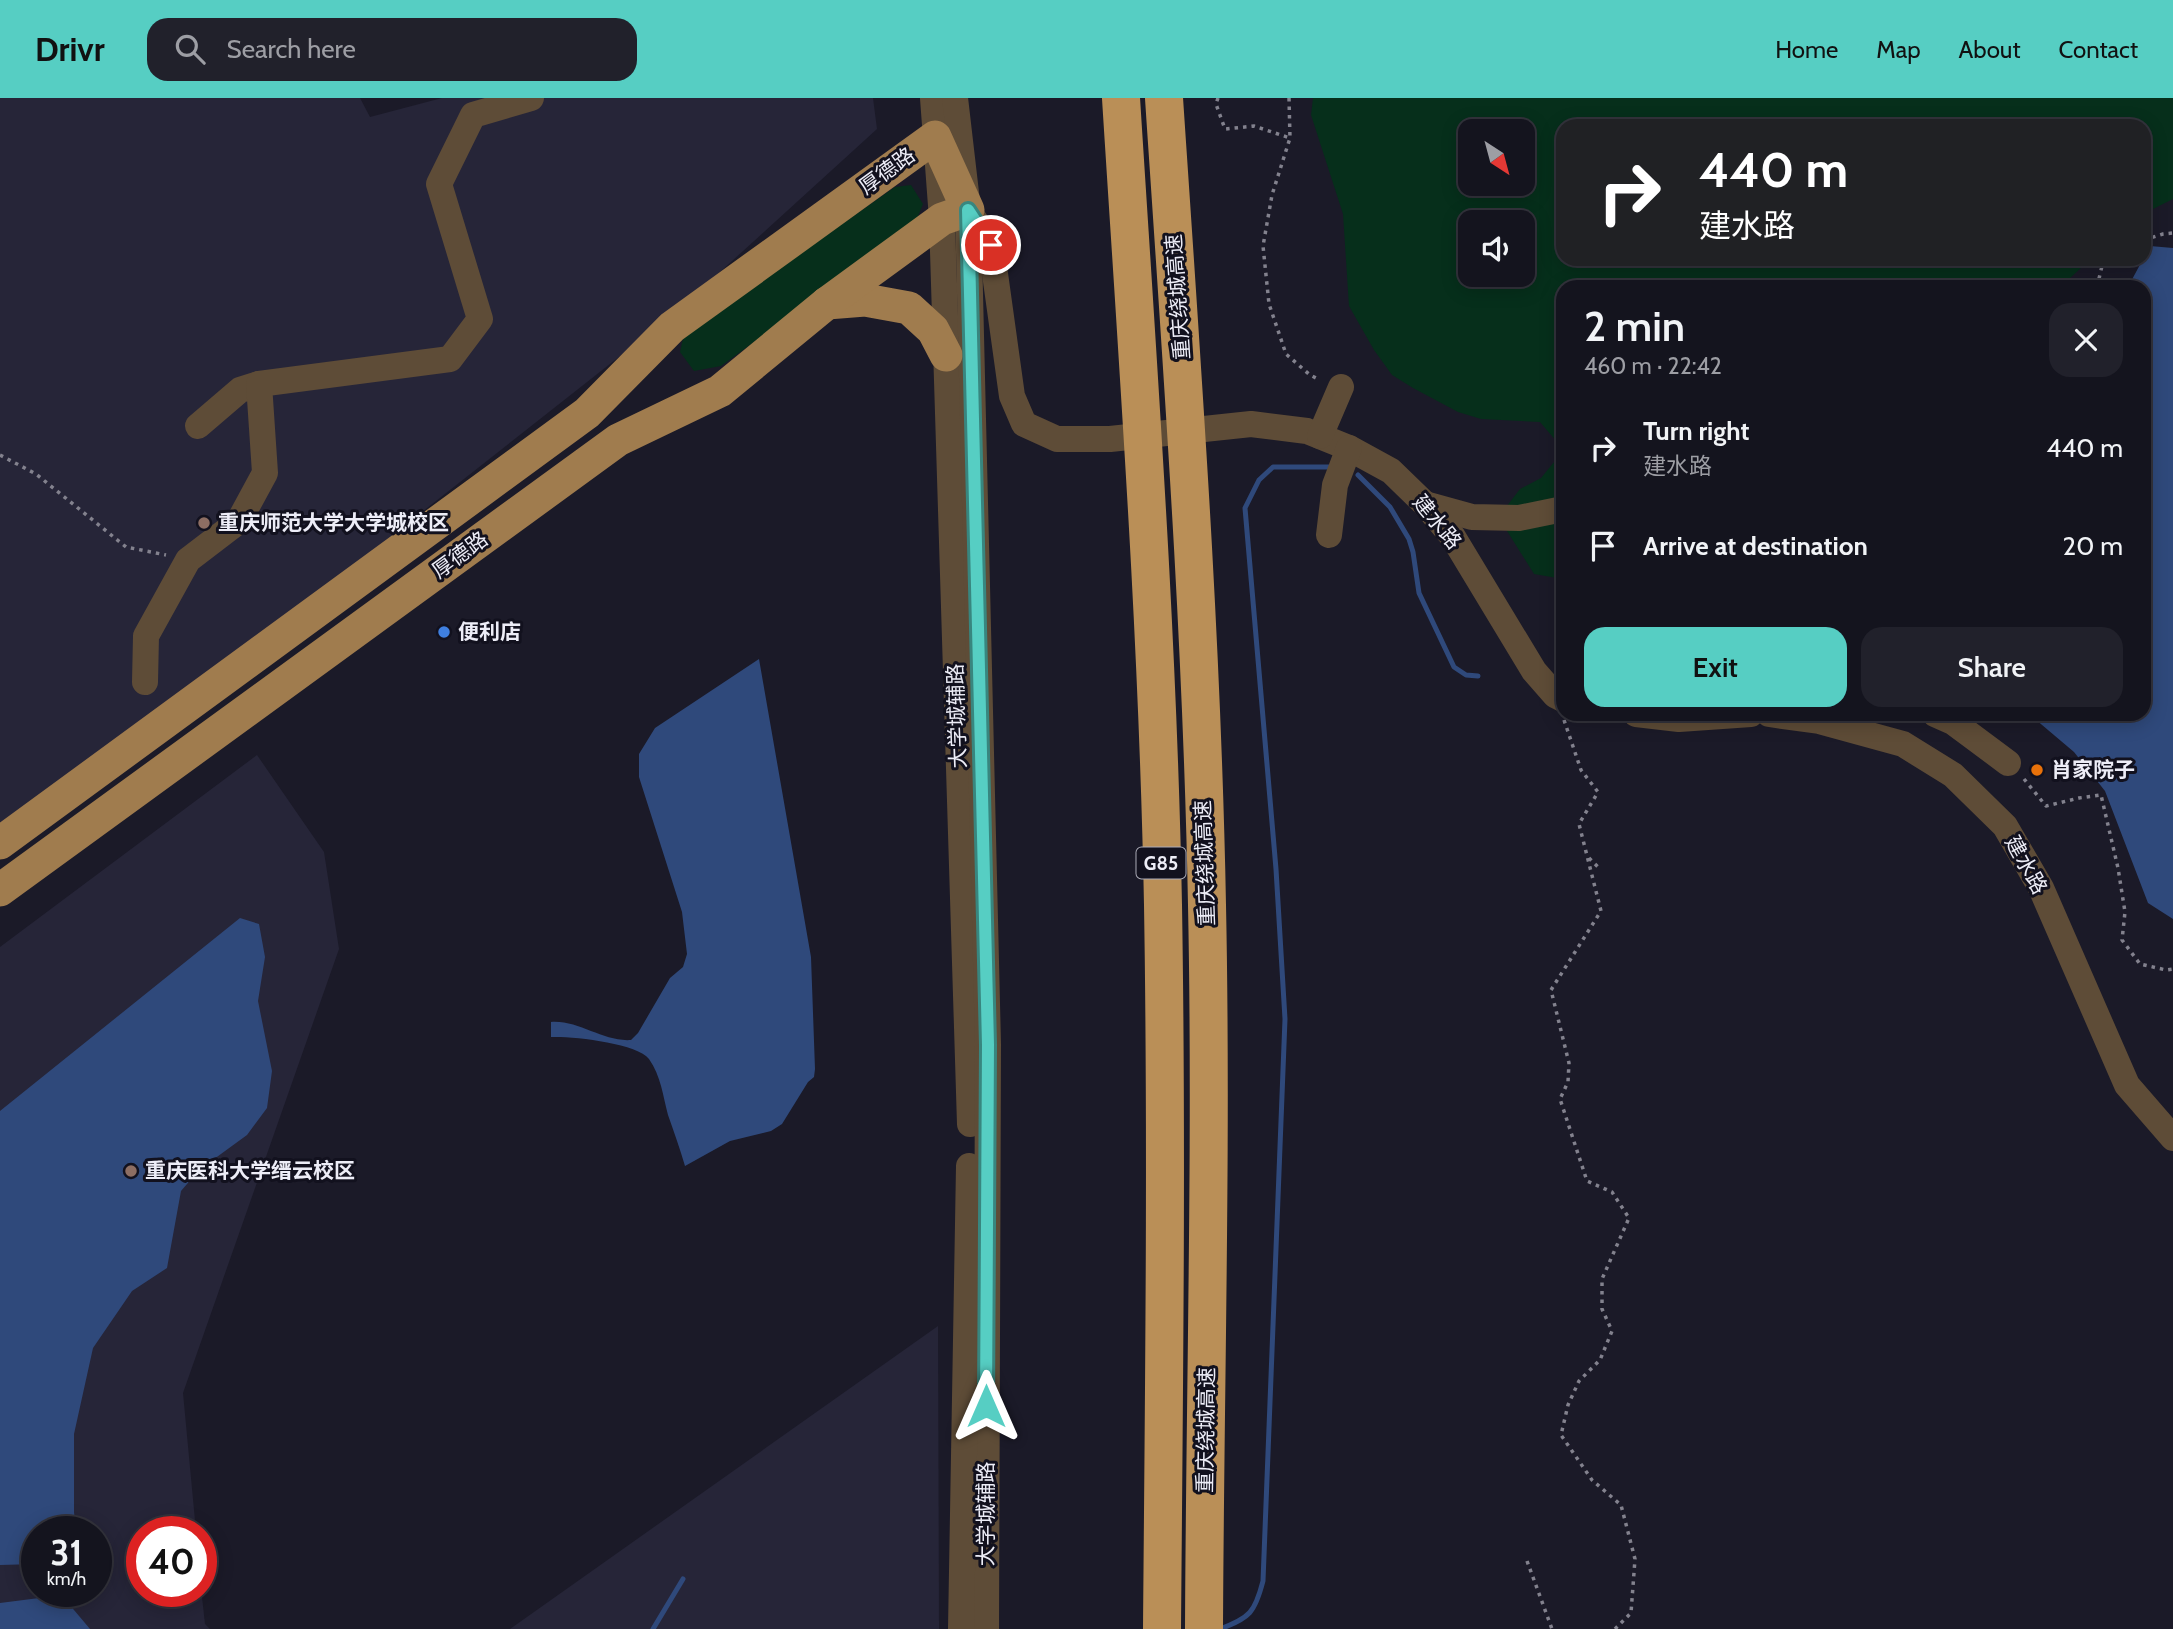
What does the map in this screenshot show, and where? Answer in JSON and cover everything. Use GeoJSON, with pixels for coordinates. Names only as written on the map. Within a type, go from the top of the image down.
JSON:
{"type":"FeatureCollection","features":[{"type":"Feature","properties":{"kind":"highway","name":"重庆绕城高速"},"geometry":{"type":"LineString","coordinates":[[1121,98],[1151,566],[1163,903],[1166,1238],[1162,1629]]}},
{"type":"Feature","properties":{"kind":"highway","name":"重庆绕城高速"},"geometry":{"type":"LineString","coordinates":[[1164,98],[1196,565],[1207,905],[1208,1263],[1204,1625]]}},
{"type":"Feature","properties":{"kind":"main road","name":"厚德路"},"geometry":{"type":"LineString","coordinates":[[0,843],[587,413],[672,327],[935,136],[955,215],[827,303],[720,391],[618,440],[0,890]]}},
{"type":"Feature","properties":{"kind":"main road"},"geometry":{"type":"LineString","coordinates":[[827,303],[865,300],[909,309],[933,330],[946,355]]}},
{"type":"Feature","properties":{"kind":"street"},"geometry":{"type":"LineString","coordinates":[[198,426],[240,390],[259,384],[450,359],[480,318],[439,184],[473,115],[531,98]]}},
{"type":"Feature","properties":{"kind":"street"},"geometry":{"type":"LineString","coordinates":[[933,98],[935,136]]}},
{"type":"Feature","properties":{"kind":"street","name":"大学城辅路"},"geometry":{"type":"LineString","coordinates":[[955,98],[955,215],[988,1045],[986,1629]]}},
{"type":"Feature","properties":{"kind":"street","name":"大学城辅路"},"geometry":{"type":"LineString","coordinates":[[955,215],[946,355],[970,1122],[961,1629]]}},
{"type":"Feature","properties":{"kind":"street","name":"建水路"},"geometry":{"type":"LineString","coordinates":[[955,215],[991,245],[1012,396],[1024,424],[1057,439],[1110,439],[1251,425],[1307,431],[1349,448],[1391,471],[1425,504],[1453,537],[1534,671],[1556,694]]}},
{"type":"Feature","properties":{"kind":"street"},"geometry":{"type":"LineString","coordinates":[[145,682],[146,636],[188,560],[239,521],[265,473],[259,384]]}},
{"type":"Feature","properties":{"kind":"street"},"geometry":{"type":"LineString","coordinates":[[1320,436],[1340,388]]}},
{"type":"Feature","properties":{"kind":"street"},"geometry":{"type":"LineString","coordinates":[[1329,536],[1335,485],[1349,448]]}},
{"type":"Feature","properties":{"kind":"street"},"geometry":{"type":"LineString","coordinates":[[1425,504],[1472,517],[1520,518],[1556,510]]}},
{"type":"Feature","properties":{"kind":"street","name":"建水路"},"geometry":{"type":"LineString","coordinates":[[1819,721],[1903,744],[1953,775],[2005,826],[2041,888],[2127,1085],[2173,1139]]}},
{"type":"Feature","properties":{"kind":"street"},"geometry":{"type":"LineString","coordinates":[[1951,721],[2008,763]]}},
{"type":"Feature","properties":{"kind":"path"},"geometry":{"type":"LineString","coordinates":[[1218,98],[1216,104],[1225,129],[1254,127],[1290,138]]}},
{"type":"Feature","properties":{"kind":"path"},"geometry":{"type":"LineString","coordinates":[[1289,98],[1290,138],[1272,195],[1263,246],[1269,304],[1286,354],[1310,375],[1340,388]]}},
{"type":"Feature","properties":{"kind":"path"},"geometry":{"type":"LineString","coordinates":[[2151,238],[2173,233]]}},
{"type":"Feature","properties":{"kind":"path"},"geometry":{"type":"LineString","coordinates":[[0,455],[36,474],[126,547],[188,560]]}},
{"type":"Feature","properties":{"kind":"path"},"geometry":{"type":"LineString","coordinates":[[1566,721],[1581,770],[1598,792],[1579,824],[1601,911],[1551,990],[1569,1063],[1568,1082],[1560,1099],[1587,1181],[1612,1192],[1629,1218],[1602,1279],[1602,1309],[1612,1331],[1600,1360],[1579,1381],[1567,1405],[1561,1435],[1592,1480],[1621,1505],[1635,1559],[1631,1613],[1615,1629]]}},
{"type":"Feature","properties":{"kind":"path"},"geometry":{"type":"LineString","coordinates":[[2008,763],[2046,806],[2101,796],[2121,890],[2124,912],[2122,940],[2140,964],[2173,969]]}},
{"type":"Feature","properties":{"kind":"path"},"geometry":{"type":"LineString","coordinates":[[1587,857],[1600,869]]}},
{"type":"Feature","properties":{"kind":"path"},"geometry":{"type":"LineString","coordinates":[[1527,1561],[1552,1629]]}},
{"type":"Feature","properties":{"kind":"shaded area","name":"重庆师范大学大学城校区"},"geometry":{"type":"Polygon","coordinates":[[[0,98],[360,98],[370,117],[442,98],[873,98],[877,129],[676,312],[140,734],[0,834],[0,98]]]}},
{"type":"Feature","properties":{"kind":"shaded area","name":"重庆医科大学缙云校区"},"geometry":{"type":"Polygon","coordinates":[[[257,755],[324,852],[339,949],[183,1393],[195,1516],[126,1516],[126,1607],[203,1607],[205,1624],[210,1629],[0,1629],[0,947],[257,755]]]}},
{"type":"Feature","properties":{"kind":"shaded area"},"geometry":{"type":"Polygon","coordinates":[[[938,1326],[939,1629],[510,1629],[938,1326]]]}},
{"type":"Feature","properties":{"kind":"green space"},"geometry":{"type":"Polygon","coordinates":[[[1313,98],[2173,98],[2173,199],[2151,210],[2151,119],[1556,119],[1556,266],[2083,266],[2068,280],[1556,280],[1556,441],[1540,422],[1481,419],[1458,412],[1392,375],[1349,306],[1343,214],[1311,115],[1313,98]]]}},
{"type":"Feature","properties":{"kind":"green space"},"geometry":{"type":"Polygon","coordinates":[[[911,185],[923,204],[914,226],[721,366],[694,371],[680,352],[684,334],[895,187],[911,185]]]}},
{"type":"Feature","properties":{"kind":"green space"},"geometry":{"type":"Polygon","coordinates":[[[1556,460],[1556,578],[1534,574],[1507,531],[1503,511],[1520,489],[1541,478],[1556,460]]]}},
{"type":"Feature","properties":{"kind":"water"},"geometry":{"type":"Polygon","coordinates":[[[2151,246],[2173,248],[2173,919],[2148,903],[2105,791],[2074,752],[2037,721],[2151,721],[2151,280],[2132,280],[2139,266],[2151,266],[2151,246]]]}},
{"type":"Feature","properties":{"kind":"water"},"geometry":{"type":"Polygon","coordinates":[[[759,659],[811,957],[814,1077],[808,1082],[782,1124],[771,1131],[730,1141],[685,1166],[659,1079],[649,1059],[642,1053],[618,1045],[588,1039],[551,1037],[551,1022],[571,1024],[611,1038],[631,1040],[638,1033],[670,978],[683,967],[687,954],[682,912],[639,777],[639,754],[655,728],[759,659]]]}},
{"type":"Feature","properties":{"kind":"water"},"geometry":{"type":"Polygon","coordinates":[[[240,918],[259,924],[265,957],[258,1001],[272,1071],[267,1108],[247,1135],[199,1170],[181,1191],[167,1268],[132,1291],[93,1348],[74,1434],[74,1516],[21,1516],[21,1564],[0,1565],[0,1111],[240,918]]]}},
{"type":"Feature","properties":{"kind":"water"},"geometry":{"type":"Polygon","coordinates":[[[21,1600],[21,1607],[71,1607],[90,1629],[0,1629],[0,1603],[21,1600]]]}},
{"type":"Feature","properties":{"kind":"waterway"},"geometry":{"type":"LineString","coordinates":[[1220,1629],[1250,1612],[1263,1581],[1285,1019],[1276,869],[1245,508],[1259,480],[1273,467],[1332,467]]}},
{"type":"Feature","properties":{"kind":"waterway"},"geometry":{"type":"LineString","coordinates":[[1358,475],[1390,507],[1409,539],[1419,593],[1454,667],[1466,675],[1478,676]]}},
{"type":"Feature","properties":{"kind":"waterway"},"geometry":{"type":"LineString","coordinates":[[653,1629],[683,1579]]}},
{"type":"Feature","properties":{"kind":"place","name":"重庆师范大学大学城校区"},"geometry":{"type":"Point","coordinates":[204,523]}},
{"type":"Feature","properties":{"kind":"place","name":"便利店"},"geometry":{"type":"Point","coordinates":[444,632]}},
{"type":"Feature","properties":{"kind":"place","name":"肖家院子"},"geometry":{"type":"Point","coordinates":[2037,770]}},
{"type":"Feature","properties":{"kind":"place","name":"重庆医科大学缙云校区"},"geometry":{"type":"Point","coordinates":[131,1171]}},
{"type":"Feature","properties":{"kind":"route"},"geometry":{"type":"LineString","coordinates":[[986,1406],[988,1045],[968,210],[991,245]]}}]}
